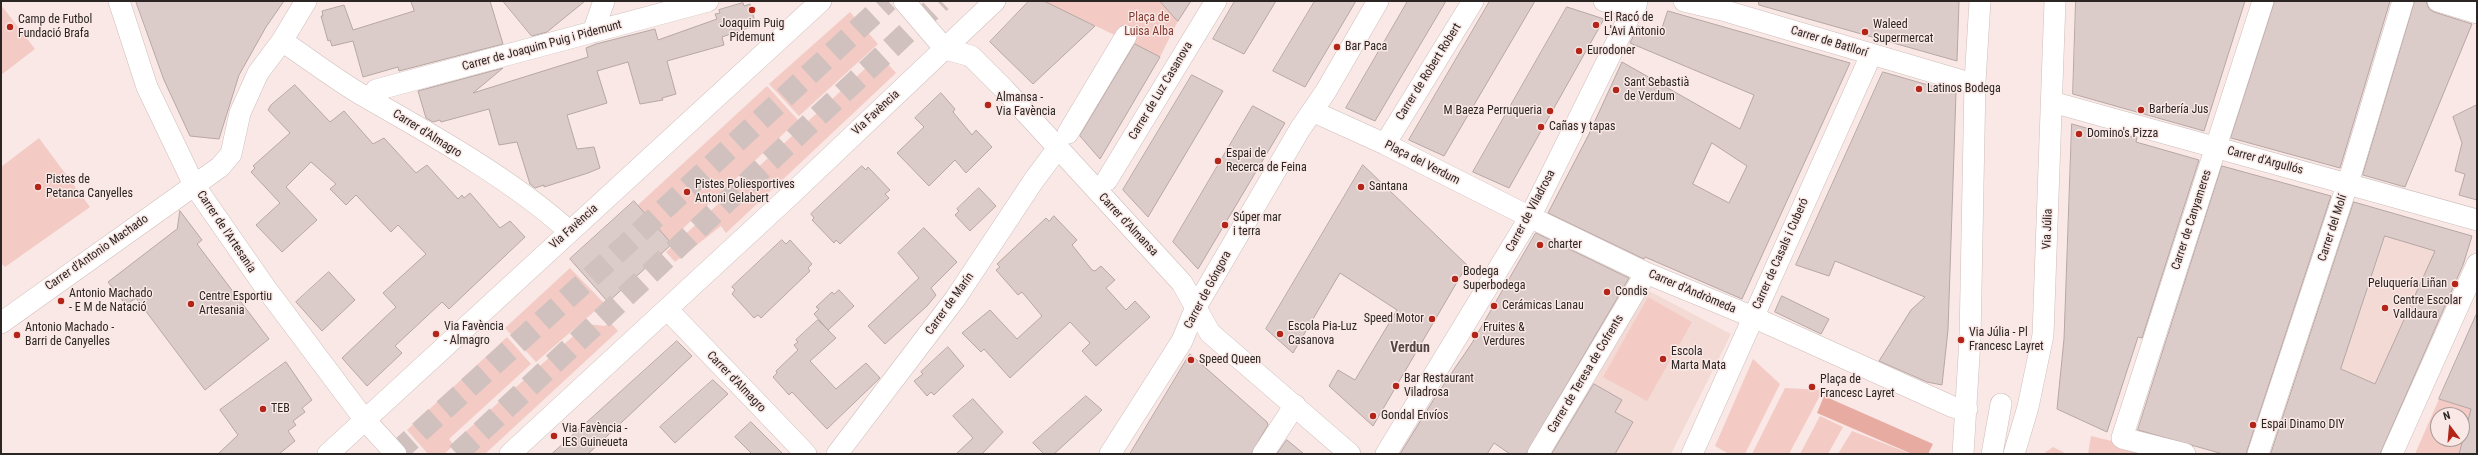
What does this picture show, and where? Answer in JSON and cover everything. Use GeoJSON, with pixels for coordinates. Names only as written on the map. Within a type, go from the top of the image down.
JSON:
{"type":"FeatureCollection","features":[{"type":"Feature","properties":{"kind":"street","name":"Carrer de l'Artesania"},"geometry":{"type":"LineString","coordinates":[[119,1],[148,87],[194,185],[243,258],[364,419],[396,454]]}},
{"type":"Feature","properties":{"kind":"street","name":"Carrer d'Antonio Machado"},"geometry":{"type":"LineString","coordinates":[[1,323],[220,168],[231,154],[240,113],[258,73],[282,41],[306,1]]}},
{"type":"Feature","properties":{"kind":"street"},"geometry":{"type":"LineString","coordinates":[[594,32],[604,1]]}},
{"type":"Feature","properties":{"kind":"street","name":"Carrer de Joaquim Puig i Pidemunt"},"geometry":{"type":"LineString","coordinates":[[376,90],[708,1]]}},
{"type":"Feature","properties":{"kind":"street","name":"Via Favència"},"geometry":{"type":"LineString","coordinates":[[328,454],[364,419],[821,1]]}},
{"type":"Feature","properties":{"kind":"street"},"geometry":{"type":"LineString","coordinates":[[904,1],[945,49]]}},
{"type":"Feature","properties":{"kind":"street","name":"Via Favència"},"geometry":{"type":"LineString","coordinates":[[510,454],[995,1]]}},
{"type":"Feature","properties":{"kind":"street","name":"Carrer de Luz Casanova"},"geometry":{"type":"LineString","coordinates":[[1107,180],[1216,1]]}},
{"type":"Feature","properties":{"kind":"street","name":"Carrer de Góngora"},"geometry":{"type":"LineString","coordinates":[[1110,454],[1182,341],[1196,306],[1378,1]]}},
{"type":"Feature","properties":{"kind":"street","name":"Carrer de Robert Robert"},"geometry":{"type":"LineString","coordinates":[[1385,144],[1473,1]]}},
{"type":"Feature","properties":{"kind":"street"},"geometry":{"type":"LineString","coordinates":[[1604,1],[1636,4]]}},
{"type":"Feature","properties":{"kind":"street","name":"Carrer de Batllorí"},"geometry":{"type":"LineString","coordinates":[[1684,1],[1722,10],[1963,81],[1975,82]]}},
{"type":"Feature","properties":{"kind":"street"},"geometry":{"type":"LineString","coordinates":[[1963,454],[1970,339],[1975,82],[1980,1]]}},
{"type":"Feature","properties":{"kind":"street","name":"Via Júlia"},"geometry":{"type":"LineString","coordinates":[[2014,454],[2030,401],[2042,335],[2055,1]]}},
{"type":"Feature","properties":{"kind":"street","name":"Carrer de Canyameres"},"geometry":{"type":"LineString","coordinates":[[2185,454],[2122,438],[2263,1]]}},
{"type":"Feature","properties":{"kind":"street","name":"Carrer del Molí"},"geometry":{"type":"LineString","coordinates":[[2258,454],[2347,184],[2403,1]]}},
{"type":"Feature","properties":{"kind":"street"},"geometry":{"type":"LineString","coordinates":[[2438,1],[2477,13]]}},
{"type":"Feature","properties":{"kind":"street","name":"Carrer de Viladrosa"},"geometry":{"type":"LineString","coordinates":[[1386,454],[1530,217],[1636,4]]}},
{"type":"Feature","properties":{"kind":"street","name":"Carrer de Marín"},"geometry":{"type":"LineString","coordinates":[[836,454],[955,299],[1034,180],[1063,141],[1126,36]]}},
{"type":"Feature","properties":{"kind":"street","name":"Carrer d'Almagro"},"geometry":{"type":"LineString","coordinates":[[282,41],[361,94],[392,110],[540,206],[569,231]]}},
{"type":"Feature","properties":{"kind":"street","name":"Carrer d'Almansa"},"geometry":{"type":"LineString","coordinates":[[945,49],[971,56],[1063,141],[1182,283],[1210,333],[1350,454]]}},
{"type":"Feature","properties":{"kind":"street","name":"Carrer de Casals i Cuberó"},"geometry":{"type":"LineString","coordinates":[[1692,454],[1872,55]]}},
{"type":"Feature","properties":{"kind":"street","name":"Carrer d'Argullós"},"geometry":{"type":"LineString","coordinates":[[2052,102],[2477,220]]}},
{"type":"Feature","properties":{"kind":"street","name":"Plaça del Verdum"},"geometry":{"type":"LineString","coordinates":[[1312,111],[1385,144],[1530,217]]}},
{"type":"Feature","properties":{"kind":"street","name":"Carrer d'Andròmeda"},"geometry":{"type":"LineString","coordinates":[[1530,217],[1646,273],[1753,317],[1953,407],[1966,409]]}},
{"type":"Feature","properties":{"kind":"street"},"geometry":{"type":"LineString","coordinates":[[2392,454],[2477,264]]}},
{"type":"Feature","properties":{"kind":"street","name":"Carrer de Teresa de Cofrents"},"geometry":{"type":"LineString","coordinates":[[1538,454],[1646,273]]}},
{"type":"Feature","properties":{"kind":"street","name":"Carrer d'Almagro"},"geometry":{"type":"LineString","coordinates":[[667,309],[806,454]]}},
{"type":"Feature","properties":{"kind":"street"},"geometry":{"type":"LineString","coordinates":[[1992,454],[2001,404]]}},
{"type":"Feature","properties":{"kind":"street"},"geometry":{"type":"LineString","coordinates":[[1262,454],[1295,405]]}},
{"type":"Feature","properties":{"kind":"shaded area","name":"Centre Escolar Valldaura"},"geometry":{"type":"Polygon","coordinates":[[[2393,214],[2472,236],[2464,264],[2436,251],[2375,384],[2341,369],[2393,214]]]}},
{"type":"Feature","properties":{"kind":"shaded area","name":"Escola Marta Mata"},"geometry":{"type":"Polygon","coordinates":[[[1647,290],[1731,334],[1671,454],[1553,454],[1647,290]]]}},
{"type":"Feature","properties":{"kind":"shaded area"},"geometry":{"type":"Polygon","coordinates":[[[1824,396],[1933,444],[1928,454],[1912,454],[1817,413],[1824,396]]]}},
{"type":"Feature","properties":{"kind":"green space","name":"Plaça de Luisa Alba"},"geometry":{"type":"Polygon","coordinates":[[[1044,1],[1160,1],[1178,21],[1160,57],[1044,1]]]}},
{"type":"Feature","properties":{"kind":"green space","name":"Camp de Futbol Fundació Brafa"},"geometry":{"type":"Polygon","coordinates":[[[1,5],[35,49],[1,75],[1,5]]]}},
{"type":"Feature","properties":{"kind":"green space"},"geometry":{"type":"Polygon","coordinates":[[[850,12],[878,44],[799,116],[769,84],[850,12]]]}},
{"type":"Feature","properties":{"kind":"green space"},"geometry":{"type":"Polygon","coordinates":[[[880,55],[896,73],[726,233],[721,226],[675,262],[666,252],[880,55]]]}},
{"type":"Feature","properties":{"kind":"green space","name":"Pistes Poliesportives Antoni Gelabert"},"geometry":{"type":"Polygon","coordinates":[[[767,86],[798,120],[607,300],[574,264],[767,86]]]}},
{"type":"Feature","properties":{"kind":"green space","name":"Pistes de Petanca Canyelles"},"geometry":{"type":"Polygon","coordinates":[[[39,138],[90,207],[5,267],[1,263],[1,167],[39,138]]]}},
{"type":"Feature","properties":{"kind":"green space"},"geometry":{"type":"Polygon","coordinates":[[[570,268],[604,303],[536,362],[505,328],[570,268]]]}},
{"type":"Feature","properties":{"kind":"green space"},"geometry":{"type":"Polygon","coordinates":[[[1648,297],[1692,322],[1647,401],[1603,377],[1648,297]]]}},
{"type":"Feature","properties":{"kind":"green space"},"geometry":{"type":"Polygon","coordinates":[[[610,322],[618,331],[485,454],[465,454],[454,442],[587,324],[605,326],[610,322]]]}},
{"type":"Feature","properties":{"kind":"green space"},"geometry":{"type":"Polygon","coordinates":[[[507,337],[531,364],[449,439],[454,445],[444,454],[428,454],[407,430],[507,337]]]}},
{"type":"Feature","properties":{"kind":"green space"},"geometry":{"type":"Polygon","coordinates":[[[1753,359],[1780,384],[1745,454],[1729,454],[1715,446],[1753,359]]]}},
{"type":"Feature","properties":{"kind":"green space"},"geometry":{"type":"Polygon","coordinates":[[[1785,388],[1823,390],[1789,454],[1752,454],[1785,388]]]}},
{"type":"Feature","properties":{"kind":"green space"},"geometry":{"type":"Polygon","coordinates":[[[2439,399],[2467,407],[2436,407],[2439,399]]]}},
{"type":"Feature","properties":{"kind":"green space"},"geometry":{"type":"Polygon","coordinates":[[[2470,408],[2477,410],[2477,454],[2415,454],[2430,420],[2430,447],[2470,447],[2470,408]]]}},
{"type":"Feature","properties":{"kind":"green space"},"geometry":{"type":"Polygon","coordinates":[[[1820,416],[1843,427],[1828,454],[1800,454],[1820,416]]]}},
{"type":"Feature","properties":{"kind":"green space"},"geometry":{"type":"Polygon","coordinates":[[[1852,431],[1911,454],[1838,454],[1852,431]]]}},
{"type":"Feature","properties":{"kind":"green space"},"geometry":{"type":"Polygon","coordinates":[[[2091,436],[2165,454],[2088,454],[2091,436]]]}},
{"type":"Feature","properties":{"kind":"green space"},"geometry":{"type":"Polygon","coordinates":[[[2053,447],[2067,454],[2043,454],[2053,447]]]}},
{"type":"Feature","properties":{"kind":"building"},"geometry":{"type":"Polygon","coordinates":[[[136,1],[284,1],[266,27],[239,75],[219,139],[190,136],[164,80],[136,1]]]}},
{"type":"Feature","properties":{"kind":"building"},"geometry":{"type":"Polygon","coordinates":[[[411,1],[490,1],[503,44],[399,71],[398,67],[363,77],[353,41],[332,46],[330,40],[328,41],[321,16],[323,16],[322,11],[344,5],[353,30],[414,11],[411,1]]]}},
{"type":"Feature","properties":{"kind":"building"},"geometry":{"type":"Polygon","coordinates":[[[503,1],[585,1],[547,32],[532,36],[503,1]]]}},
{"type":"Feature","properties":{"kind":"building"},"geometry":{"type":"Polygon","coordinates":[[[1029,1],[1044,1],[1095,26],[1033,84],[990,42],[1029,1]]]}},
{"type":"Feature","properties":{"kind":"building"},"geometry":{"type":"Polygon","coordinates":[[[1160,1],[1191,1],[1178,21],[1160,1]]]}},
{"type":"Feature","properties":{"kind":"building"},"geometry":{"type":"Polygon","coordinates":[[[1235,1],[1276,1],[1244,54],[1213,39],[1235,1]]]}},
{"type":"Feature","properties":{"kind":"building"},"geometry":{"type":"Polygon","coordinates":[[[1315,1],[1356,1],[1305,87],[1273,71],[1315,1]]]}},
{"type":"Feature","properties":{"kind":"building"},"geometry":{"type":"Polygon","coordinates":[[[1408,1],[1446,1],[1375,121],[1346,108],[1408,1]]]}},
{"type":"Feature","properties":{"kind":"building"},"geometry":{"type":"Polygon","coordinates":[[[1490,1],[1535,1],[1444,156],[1409,140],[1490,1]]]}},
{"type":"Feature","properties":{"kind":"building"},"geometry":{"type":"Polygon","coordinates":[[[1759,1],[1959,1],[1957,61],[1759,5],[1759,1]]]}},
{"type":"Feature","properties":{"kind":"building"},"geometry":{"type":"Polygon","coordinates":[[[2076,1],[2245,1],[2204,131],[2073,94],[2076,1]]]}},
{"type":"Feature","properties":{"kind":"building"},"geometry":{"type":"Polygon","coordinates":[[[2275,1],[2390,1],[2340,168],[2231,138],[2275,1]]]}},
{"type":"Feature","properties":{"kind":"building"},"geometry":{"type":"Polygon","coordinates":[[[2415,1],[2426,1],[2429,9],[2434,12],[2472,24],[2405,187],[2363,175],[2415,1]]]}},
{"type":"Feature","properties":{"kind":"building"},"geometry":{"type":"Polygon","coordinates":[[[743,3],[744,6],[750,4],[756,25],[722,37],[724,45],[667,61],[676,94],[662,98],[663,100],[640,104],[628,62],[597,71],[607,103],[567,115],[577,149],[594,147],[600,168],[588,173],[544,187],[544,185],[535,188],[530,184],[517,142],[499,145],[489,109],[441,122],[440,120],[433,122],[426,118],[418,91],[503,68],[473,93],[588,57],[586,48],[596,44],[655,29],[658,40],[717,19],[715,14],[720,13],[719,10],[743,3]]]}},
{"type":"Feature","properties":{"kind":"building"},"geometry":{"type":"Polygon","coordinates":[[[1567,7],[1604,19],[1509,188],[1473,172],[1567,7]]]}},
{"type":"Feature","properties":{"kind":"building"},"geometry":{"type":"Polygon","coordinates":[[[1668,11],[1850,63],[1742,299],[1645,257],[1644,259],[1548,213],[1589,134],[1622,62],[1740,129],[1754,95],[1630,43],[1638,26],[1660,33],[1668,11]],[[1712,143],[1693,184],[1729,203],[1747,166],[1712,143]]]}},
{"type":"Feature","properties":{"kind":"building"},"geometry":{"type":"Polygon","coordinates":[[[1135,44],[1160,57],[1100,159],[1080,136],[1135,44]]]}},
{"type":"Feature","properties":{"kind":"building"},"geometry":{"type":"Polygon","coordinates":[[[1883,72],[1956,93],[1948,330],[1942,385],[1927,382],[1879,361],[1911,310],[1925,297],[1835,261],[1829,276],[1796,265],[1883,72]]]}},
{"type":"Feature","properties":{"kind":"building"},"geometry":{"type":"Polygon","coordinates":[[[1192,75],[1223,91],[1148,217],[1123,190],[1192,75]]]}},
{"type":"Feature","properties":{"kind":"building"},"geometry":{"type":"Polygon","coordinates":[[[295,85],[330,122],[344,111],[373,144],[384,138],[416,173],[427,165],[458,199],[462,195],[464,198],[470,193],[500,228],[510,221],[525,237],[449,309],[442,302],[395,346],[402,353],[367,386],[342,358],[396,307],[383,293],[426,254],[398,225],[391,232],[356,195],[346,205],[330,189],[336,184],[311,162],[286,187],[317,220],[282,252],[256,225],[280,203],[251,172],[255,168],[253,166],[290,133],[268,110],[271,105],[295,85]]]}},
{"type":"Feature","properties":{"kind":"building"},"geometry":{"type":"Polygon","coordinates":[[[941,93],[955,109],[953,112],[972,135],[976,130],[992,147],[966,173],[955,160],[929,186],[897,153],[924,127],[915,118],[941,93]]]}},
{"type":"Feature","properties":{"kind":"building"},"geometry":{"type":"Polygon","coordinates":[[[2477,105],[2477,200],[2459,195],[2465,174],[2455,171],[2462,143],[2453,117],[2477,105]]]}},
{"type":"Feature","properties":{"kind":"building"},"geometry":{"type":"Polygon","coordinates":[[[1253,106],[1285,123],[1198,269],[1173,242],[1253,106]]]}},
{"type":"Feature","properties":{"kind":"building"},"geometry":{"type":"Polygon","coordinates":[[[2072,124],[2122,138],[2124,135],[2137,138],[2136,142],[2199,160],[2142,338],[2138,337],[2107,432],[2057,409],[2064,339],[2072,124]]]}},
{"type":"Feature","properties":{"kind":"building"},"geometry":{"type":"Polygon","coordinates":[[[1363,165],[1467,265],[1373,426],[1329,386],[1338,370],[1355,380],[1397,310],[1340,273],[1293,353],[1266,329],[1363,165]]]}},
{"type":"Feature","properties":{"kind":"building"},"geometry":{"type":"Polygon","coordinates":[[[862,166],[866,170],[868,167],[890,190],[885,194],[889,198],[840,244],[836,240],[834,243],[812,220],[814,218],[811,214],[862,166]]]}},
{"type":"Feature","properties":{"kind":"building"},"geometry":{"type":"Polygon","coordinates":[[[2222,166],[2331,196],[2246,454],[2223,454],[2138,430],[2222,166]]]}},
{"type":"Feature","properties":{"kind":"building"},"geometry":{"type":"Polygon","coordinates":[[[979,188],[996,206],[970,231],[955,215],[959,211],[957,209],[979,188]]]}},
{"type":"Feature","properties":{"kind":"building"},"geometry":{"type":"Polygon","coordinates":[[[634,201],[672,244],[608,302],[570,259],[634,201]]]}},
{"type":"Feature","properties":{"kind":"building"},"geometry":{"type":"Polygon","coordinates":[[[2354,202],[2472,236],[2463,265],[2380,454],[2271,454],[2354,202]],[[2385,236],[2341,369],[2375,384],[2435,251],[2385,236]]]}},
{"type":"Feature","properties":{"kind":"building","name":"Centre Esportiu Artesania"},"geometry":{"type":"Polygon","coordinates":[[[180,211],[202,240],[197,244],[269,339],[205,390],[136,298],[126,305],[108,282],[177,229],[180,211]]]}},
{"type":"Feature","properties":{"kind":"building"},"geometry":{"type":"Polygon","coordinates":[[[1054,216],[1077,240],[1072,245],[1092,270],[1095,271],[1101,266],[1115,280],[1106,288],[1126,310],[1135,301],[1150,317],[1096,366],[1082,351],[1090,343],[1070,322],[1010,378],[984,349],[981,352],[962,333],[990,310],[1017,339],[1042,316],[1022,292],[1018,295],[996,270],[1000,267],[997,264],[1046,218],[1049,221],[1054,216]]]}},
{"type":"Feature","properties":{"kind":"building"},"geometry":{"type":"Polygon","coordinates":[[[924,228],[957,262],[931,288],[936,295],[927,306],[885,344],[868,326],[919,278],[898,253],[924,228]]]}},
{"type":"Feature","properties":{"kind":"building"},"geometry":{"type":"Polygon","coordinates":[[[1536,233],[1629,278],[1526,454],[1510,454],[1494,443],[1487,454],[1400,454],[1434,399],[1472,343],[1536,233]]]}},
{"type":"Feature","properties":{"kind":"building"},"geometry":{"type":"Polygon","coordinates":[[[782,240],[786,244],[790,240],[812,264],[808,268],[810,271],[761,318],[758,315],[754,318],[732,294],[735,290],[732,287],[782,240]]]}},
{"type":"Feature","properties":{"kind":"building"},"geometry":{"type":"Polygon","coordinates":[[[329,272],[355,300],[322,331],[296,302],[329,272]]]}},
{"type":"Feature","properties":{"kind":"building"},"geometry":{"type":"Polygon","coordinates":[[[839,290],[854,306],[828,330],[814,314],[819,309],[816,307],[832,292],[834,294],[839,290]]]}},
{"type":"Feature","properties":{"kind":"building"},"geometry":{"type":"Polygon","coordinates":[[[1782,296],[1829,319],[1821,334],[1775,312],[1782,296]]]}},
{"type":"Feature","properties":{"kind":"building"},"geometry":{"type":"Polygon","coordinates":[[[2477,313],[2477,454],[2459,454],[2461,447],[2470,447],[2470,407],[2465,407],[2439,399],[2477,313]]]}},
{"type":"Feature","properties":{"kind":"building"},"geometry":{"type":"Polygon","coordinates":[[[818,320],[836,338],[810,361],[836,389],[866,363],[880,378],[827,429],[792,392],[789,395],[773,377],[777,373],[776,371],[798,350],[794,345],[798,342],[796,340],[818,320]]]}},
{"type":"Feature","properties":{"kind":"building"},"geometry":{"type":"Polygon","coordinates":[[[677,341],[692,356],[588,454],[552,454],[677,341]]]}},
{"type":"Feature","properties":{"kind":"building"},"geometry":{"type":"Polygon","coordinates":[[[948,347],[964,366],[934,395],[931,392],[927,396],[914,381],[923,374],[921,372],[948,347]]]}},
{"type":"Feature","properties":{"kind":"building"},"geometry":{"type":"Polygon","coordinates":[[[1190,354],[1267,422],[1268,425],[1251,454],[1130,454],[1190,354]]]}},
{"type":"Feature","properties":{"kind":"building","name":"TEB"},"geometry":{"type":"Polygon","coordinates":[[[286,362],[312,400],[302,408],[305,412],[293,421],[296,425],[288,431],[295,441],[279,454],[218,454],[238,435],[220,410],[286,362]]]}},
{"type":"Feature","properties":{"kind":"building"},"geometry":{"type":"Polygon","coordinates":[[[713,380],[728,394],[675,443],[660,427],[713,380]]]}},
{"type":"Feature","properties":{"kind":"building"},"geometry":{"type":"Polygon","coordinates":[[[1594,384],[1622,400],[1615,412],[1633,422],[1615,454],[1552,454],[1594,384]]]}},
{"type":"Feature","properties":{"kind":"building"},"geometry":{"type":"Polygon","coordinates":[[[1086,396],[1102,410],[1054,454],[1044,454],[1033,443],[1086,396]]]}},
{"type":"Feature","properties":{"kind":"building"},"geometry":{"type":"Polygon","coordinates":[[[973,399],[1003,432],[982,454],[956,454],[973,438],[953,416],[973,399]]]}},
{"type":"Feature","properties":{"kind":"building"},"geometry":{"type":"Polygon","coordinates":[[[751,422],[783,454],[752,454],[735,437],[751,422]]]}},
{"type":"Feature","properties":{"kind":"building"},"geometry":{"type":"Polygon","coordinates":[[[1287,440],[1304,454],[1277,454],[1287,440]]]}},
{"type":"Feature","properties":{"kind":"tunnel"},"geometry":{"type":"LineString","coordinates":[[395,454],[616,254],[888,1]]}},
{"type":"Feature","properties":{"kind":"tunnel"},"geometry":{"type":"LineString","coordinates":[[457,454],[941,1]]}},
{"type":"Feature","properties":{"kind":"place","name":"Joaquim Puig Pidemunt"},"geometry":{"type":"Point","coordinates":[752,10]}},
{"type":"Feature","properties":{"kind":"place","name":"El Racó de L'Avi Antonio"},"geometry":{"type":"Point","coordinates":[1596,25]}},
{"type":"Feature","properties":{"kind":"place","name":"Camp de Futbol Fundació Brafa"},"geometry":{"type":"Point","coordinates":[10,27]}},
{"type":"Feature","properties":{"kind":"place","name":"Waleed Supermercat"},"geometry":{"type":"Point","coordinates":[1865,32]}},
{"type":"Feature","properties":{"kind":"place","name":"Bar Paca"},"geometry":{"type":"Point","coordinates":[1337,47]}},
{"type":"Feature","properties":{"kind":"place","name":"Eurodoner"},"geometry":{"type":"Point","coordinates":[1579,51]}},
{"type":"Feature","properties":{"kind":"place","name":"Latinos Bodega"},"geometry":{"type":"Point","coordinates":[1919,89]}},
{"type":"Feature","properties":{"kind":"place","name":"Sant Sebastià de Verdum"},"geometry":{"type":"Point","coordinates":[1616,90]}},
{"type":"Feature","properties":{"kind":"place","name":"Almansa - Via Favència"},"geometry":{"type":"Point","coordinates":[988,105]}},
{"type":"Feature","properties":{"kind":"place","name":"Barbería Jus"},"geometry":{"type":"Point","coordinates":[2141,110]}},
{"type":"Feature","properties":{"kind":"place","name":"M Baeza Perruqueria"},"geometry":{"type":"Point","coordinates":[1550,111]}},
{"type":"Feature","properties":{"kind":"place","name":"Cañas y tapas"},"geometry":{"type":"Point","coordinates":[1541,127]}},
{"type":"Feature","properties":{"kind":"place","name":"Domino's Pizza"},"geometry":{"type":"Point","coordinates":[2079,134]}},
{"type":"Feature","properties":{"kind":"place","name":"Espai de Recerca de Feina"},"geometry":{"type":"Point","coordinates":[1218,161]}},
{"type":"Feature","properties":{"kind":"place","name":"Pistes de Petanca Canyelles"},"geometry":{"type":"Point","coordinates":[38,187]}},
{"type":"Feature","properties":{"kind":"place","name":"Santana"},"geometry":{"type":"Point","coordinates":[1361,187]}},
{"type":"Feature","properties":{"kind":"place","name":"Pistes Poliesportives Antoni Gelabert"},"geometry":{"type":"Point","coordinates":[687,192]}},
{"type":"Feature","properties":{"kind":"place","name":"Súper mar i terra"},"geometry":{"type":"Point","coordinates":[1225,225]}},
{"type":"Feature","properties":{"kind":"place","name":"charter"},"geometry":{"type":"Point","coordinates":[1540,245]}},
{"type":"Feature","properties":{"kind":"place","name":"Bodega Superbodega"},"geometry":{"type":"Point","coordinates":[1455,279]}},
{"type":"Feature","properties":{"kind":"place","name":"Peluquería Liñan"},"geometry":{"type":"Point","coordinates":[2455,284]}},
{"type":"Feature","properties":{"kind":"place","name":"Condis"},"geometry":{"type":"Point","coordinates":[1607,292]}},
{"type":"Feature","properties":{"kind":"place","name":"Antonio Machado - E M de Natació"},"geometry":{"type":"Point","coordinates":[61,301]}},
{"type":"Feature","properties":{"kind":"place","name":"Centre Esportiu Artesania"},"geometry":{"type":"Point","coordinates":[191,304]}},
{"type":"Feature","properties":{"kind":"place","name":"Cerámicas Lanau"},"geometry":{"type":"Point","coordinates":[1494,306]}},
{"type":"Feature","properties":{"kind":"place","name":"Centre Escolar Valldaura"},"geometry":{"type":"Point","coordinates":[2385,308]}},
{"type":"Feature","properties":{"kind":"place","name":"Speed Motor"},"geometry":{"type":"Point","coordinates":[1432,319]}},
{"type":"Feature","properties":{"kind":"place","name":"Via Favència - Almagro"},"geometry":{"type":"Point","coordinates":[436,334]}},
{"type":"Feature","properties":{"kind":"place","name":"Escola Pia-Luz Casanova"},"geometry":{"type":"Point","coordinates":[1280,334]}},
{"type":"Feature","properties":{"kind":"place","name":"Antonio Machado - Barri de Canyelles"},"geometry":{"type":"Point","coordinates":[17,335]}},
{"type":"Feature","properties":{"kind":"place","name":"Fruites & Verdures"},"geometry":{"type":"Point","coordinates":[1475,335]}},
{"type":"Feature","properties":{"kind":"place","name":"Via Júlia - Pl Francesc Layret"},"geometry":{"type":"Point","coordinates":[1961,340]}},
{"type":"Feature","properties":{"kind":"place","name":"Escola Marta Mata"},"geometry":{"type":"Point","coordinates":[1663,359]}},
{"type":"Feature","properties":{"kind":"place","name":"Speed Queen"},"geometry":{"type":"Point","coordinates":[1191,360]}},
{"type":"Feature","properties":{"kind":"place","name":"Bar Restaurant Viladrosa"},"geometry":{"type":"Point","coordinates":[1396,386]}},
{"type":"Feature","properties":{"kind":"place","name":"Plaça de Francesc Layret"},"geometry":{"type":"Point","coordinates":[1812,387]}},
{"type":"Feature","properties":{"kind":"place","name":"TEB"},"geometry":{"type":"Point","coordinates":[263,409]}},
{"type":"Feature","properties":{"kind":"place","name":"Gondal Envíos"},"geometry":{"type":"Point","coordinates":[1373,416]}},
{"type":"Feature","properties":{"kind":"place","name":"Espai Dinamo DIY"},"geometry":{"type":"Point","coordinates":[2253,425]}},
{"type":"Feature","properties":{"kind":"place","name":"Via Favència - IES Guineueta"},"geometry":{"type":"Point","coordinates":[554,436]}},
{"type":"Feature","properties":{"kind":"district","name":"Verdun"},"geometry":{"type":"Point","coordinates":[1410,348]}}]}
